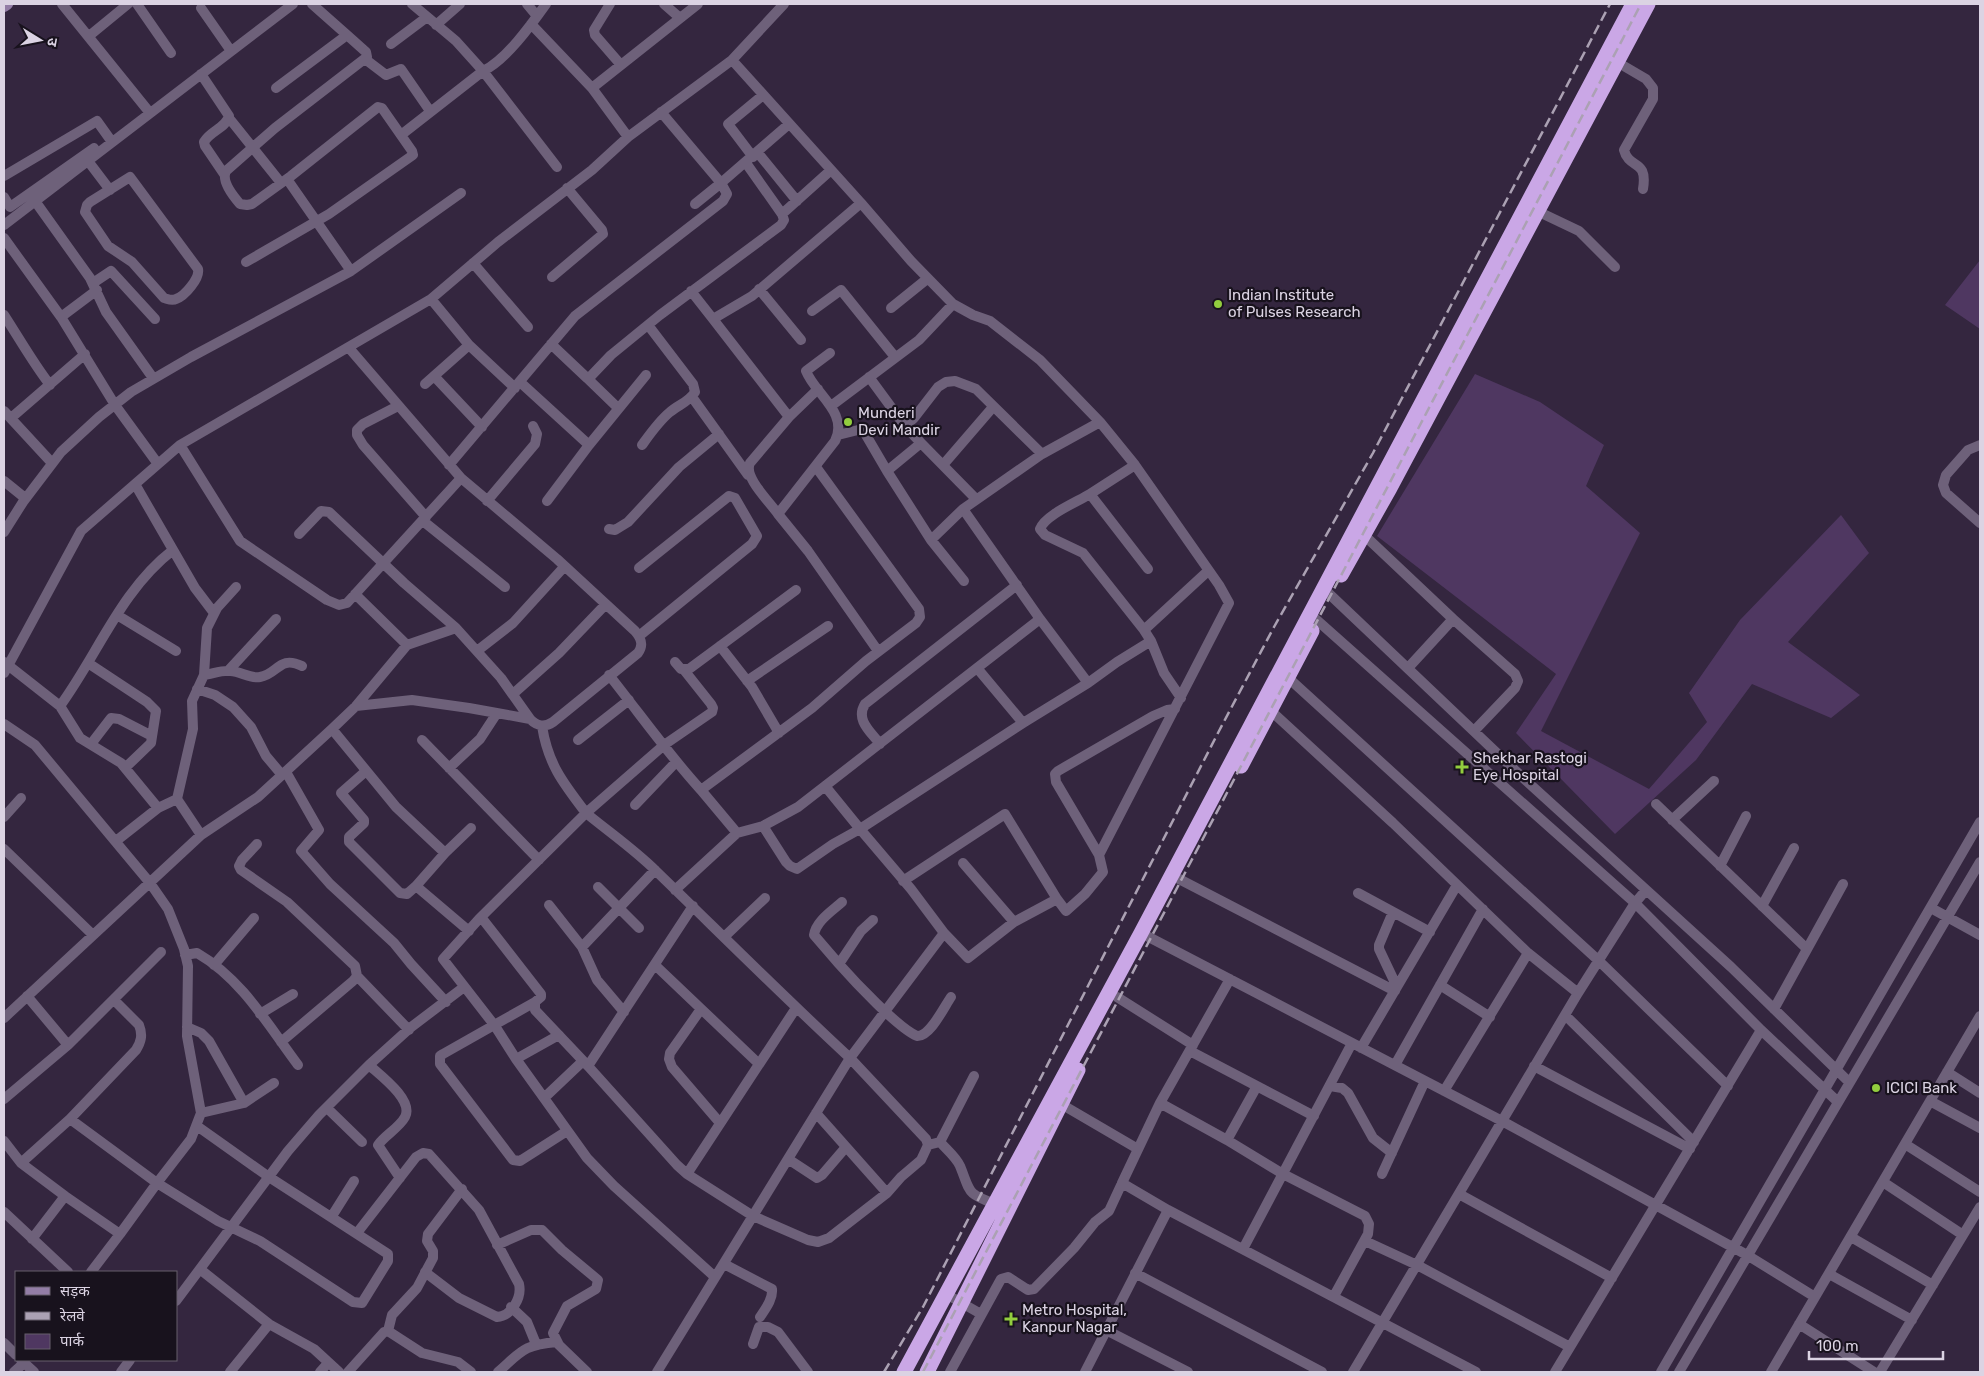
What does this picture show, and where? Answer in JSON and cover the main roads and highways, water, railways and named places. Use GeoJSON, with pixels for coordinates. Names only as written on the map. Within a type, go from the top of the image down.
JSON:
{"type":"FeatureCollection","features":[{"type":"Feature","properties":{"kind":"highway"},"geometry":{"type":"LineString","coordinates":[[1327,592],[1364,535],[1426,408],[1633,4]]}},
{"type":"Feature","properties":{"kind":"highway"},"geometry":{"type":"LineString","coordinates":[[904,1372],[1144,935],[1426,408],[1537,211],[1648,4]]}},
{"type":"Feature","properties":{"kind":"highway"},"geometry":{"type":"LineString","coordinates":[[927,1372],[1061,1104],[1117,997],[1144,935],[1179,879],[1271,711],[1284,674]]}},
{"type":"Feature","properties":{"kind":"railway"},"geometry":{"type":"LineString","coordinates":[[884,1372],[923,1307],[1274,627],[1373,453],[1610,4]]}},
{"type":"Feature","properties":{"kind":"railway"},"geometry":{"type":"LineString","coordinates":[[923,1372],[1641,4]]}},
{"type":"Feature","properties":{"kind":"place","name":"Indian Institute of Pulses Research"},"geometry":{"type":"Point","coordinates":[1218,304]}},
{"type":"Feature","properties":{"kind":"place","name":"Munderi Devi Mandir"},"geometry":{"type":"Point","coordinates":[848,422]}},
{"type":"Feature","properties":{"kind":"place","name":"Shekhar Rastogi Eye Hospital"},"geometry":{"type":"Point","coordinates":[1462,767]}},
{"type":"Feature","properties":{"kind":"place","name":"ICICI Bank"},"geometry":{"type":"Point","coordinates":[1876,1088]}},
{"type":"Feature","properties":{"kind":"place","name":"Metro Hospital, Kanpur Nagar"},"geometry":{"type":"Point","coordinates":[1011,1319]}}]}
